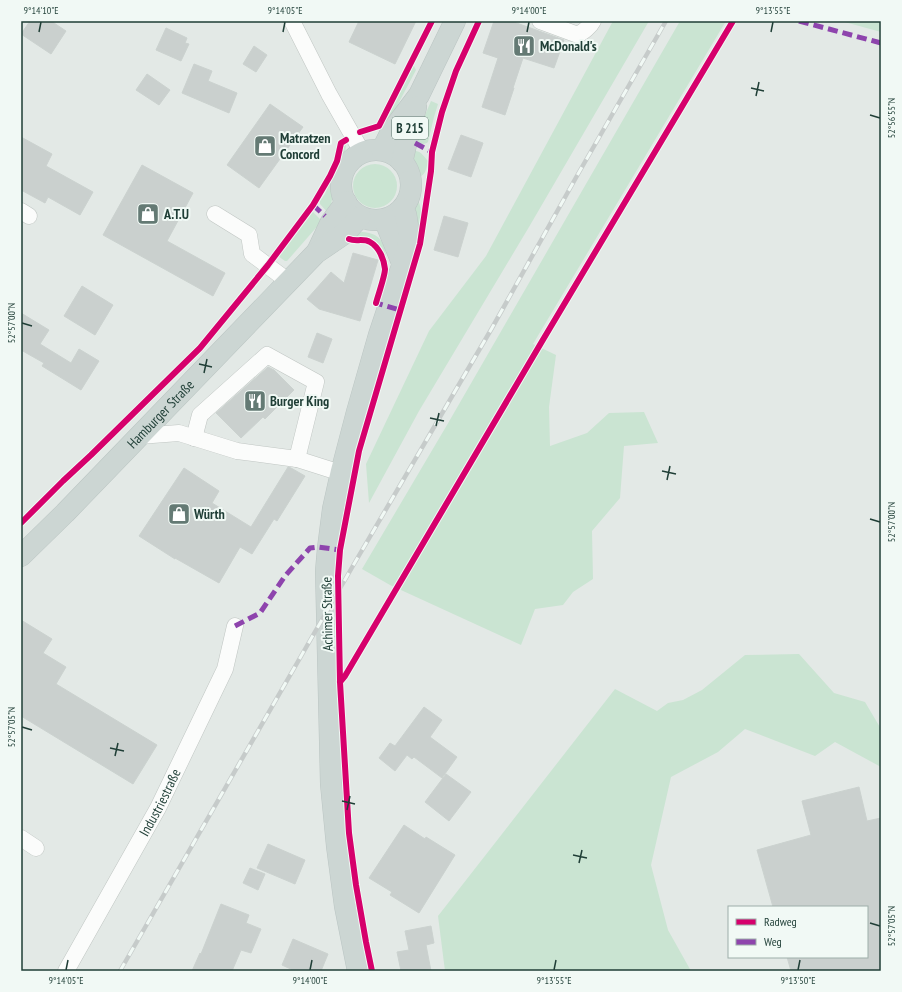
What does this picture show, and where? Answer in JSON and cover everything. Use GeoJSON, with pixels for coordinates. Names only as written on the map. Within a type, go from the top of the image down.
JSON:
{"type":"FeatureCollection","features":[{"type":"Feature","properties":{"kind":"main road","name":"B 215"},"geometry":{"type":"LineString","coordinates":[[382,150],[392,132],[419,95],[455,21]]}},
{"type":"Feature","properties":{"kind":"main road","name":"B 215"},"geometry":{"type":"LineString","coordinates":[[402,162],[419,95]]}},
{"type":"Feature","properties":{"kind":"main road"},"geometry":{"type":"LineString","coordinates":[[373,149],[382,150],[390,152],[402,162],[406,169],[410,184],[410,191],[403,210],[392,218],[377,222],[360,217],[352,210],[346,202],[342,190],[342,181],[345,168],[352,159],[362,152],[373,149]]}},
{"type":"Feature","properties":{"kind":"main road","name":"Hamburger Straße"},"geometry":{"type":"LineString","coordinates":[[316,253],[332,222],[346,202]]}},
{"type":"Feature","properties":{"kind":"main road","name":"Achimer Straße"},"geometry":{"type":"LineString","coordinates":[[358,971],[344,899],[331,784],[326,570],[333,509],[341,473],[377,342],[407,251],[409,234],[406,215],[403,210]]}},
{"type":"Feature","properties":{"kind":"main road","name":"Hamburger Straße"},"geometry":{"type":"LineString","coordinates":[[21,556],[65,513],[316,253],[344,234],[360,217]]}},
{"type":"Feature","properties":{"kind":"main road"},"geometry":{"type":"LineString","coordinates":[[385,221],[403,265]]}},
{"type":"Feature","properties":{"kind":"street"},"geometry":{"type":"LineString","coordinates":[[292,21],[329,94],[362,152]]}},
{"type":"Feature","properties":{"kind":"street"},"geometry":{"type":"LineString","coordinates":[[540,21],[578,35],[586,30],[593,21]]}},
{"type":"Feature","properties":{"kind":"street"},"geometry":{"type":"LineString","coordinates":[[215,214],[249,236],[252,254],[288,281]]}},
{"type":"Feature","properties":{"kind":"street"},"geometry":{"type":"LineString","coordinates":[[194,438],[200,415],[267,355],[316,382],[297,459]]}},
{"type":"Feature","properties":{"kind":"street"},"geometry":{"type":"LineString","coordinates":[[160,414],[179,433]]}},
{"type":"Feature","properties":{"kind":"street"},"geometry":{"type":"LineString","coordinates":[[139,436],[179,433],[237,451],[297,459],[341,473]]}},
{"type":"Feature","properties":{"kind":"street","name":"Industriestraße"},"geometry":{"type":"LineString","coordinates":[[66,971],[158,808],[225,669],[235,626]]}},
{"type":"Feature","properties":{"kind":"street"},"geometry":{"type":"LineString","coordinates":[[21,838],[36,848]]}},
{"type":"Feature","properties":{"kind":"green space"},"geometry":{"type":"Polygon","coordinates":[[[613,21],[649,21],[529,227],[419,411],[369,503],[366,464],[429,331],[486,256],[613,21]]]}},
{"type":"Feature","properties":{"kind":"green space"},"geometry":{"type":"Polygon","coordinates":[[[680,21],[726,21],[533,344],[556,355],[549,407],[550,446],[587,433],[609,413],[644,412],[658,443],[624,446],[620,498],[592,531],[593,579],[573,592],[563,605],[535,609],[521,645],[390,585],[362,569],[447,425],[680,21]]]}},
{"type":"Feature","properties":{"kind":"green space"},"geometry":{"type":"Polygon","coordinates":[[[841,21],[881,21],[881,32],[841,21]]]}},
{"type":"Feature","properties":{"kind":"green space"},"geometry":{"type":"Polygon","coordinates":[[[413,64],[416,70],[387,125],[385,125],[383,123],[413,64]]]}},
{"type":"Feature","properties":{"kind":"green space"},"geometry":{"type":"Polygon","coordinates":[[[431,101],[438,104],[428,142],[421,144],[414,141],[431,101]]]}},
{"type":"Feature","properties":{"kind":"green space"},"geometry":{"type":"Polygon","coordinates":[[[346,145],[345,153],[335,175],[332,198],[328,213],[320,204],[320,201],[325,194],[344,146],[346,145]]]}},
{"type":"Feature","properties":{"kind":"green space"},"geometry":{"type":"Polygon","coordinates":[[[411,151],[419,152],[428,161],[424,174],[416,179],[413,172],[411,151]]]}},
{"type":"Feature","properties":{"kind":"green space"},"geometry":{"type":"Polygon","coordinates":[[[371,164],[379,164],[391,170],[397,182],[397,190],[391,202],[379,208],[371,208],[359,202],[353,190],[353,182],[359,170],[371,164]]]}},
{"type":"Feature","properties":{"kind":"green space"},"geometry":{"type":"Polygon","coordinates":[[[415,195],[421,211],[418,241],[413,206],[415,195]]]}},
{"type":"Feature","properties":{"kind":"green space"},"geometry":{"type":"Polygon","coordinates":[[[311,212],[313,212],[322,221],[287,261],[285,261],[278,256],[311,212]]]}},
{"type":"Feature","properties":{"kind":"green space"},"geometry":{"type":"Polygon","coordinates":[[[362,232],[375,235],[379,238],[386,253],[387,266],[385,266],[382,253],[376,244],[368,239],[355,237],[356,233],[362,232]]]}},
{"type":"Feature","properties":{"kind":"green space"},"geometry":{"type":"Polygon","coordinates":[[[799,654],[834,693],[865,702],[881,729],[881,767],[835,742],[815,756],[745,729],[718,752],[671,777],[651,865],[668,930],[691,971],[445,971],[438,916],[615,689],[657,711],[668,703],[683,700],[702,690],[745,655],[799,654]]]}},
{"type":"Feature","properties":{"kind":"building"},"geometry":{"type":"Polygon","coordinates":[[[30,21],[51,21],[66,31],[51,54],[21,34],[30,21]]]}},
{"type":"Feature","properties":{"kind":"building"},"geometry":{"type":"Polygon","coordinates":[[[359,21],[416,21],[395,64],[349,42],[359,21]]]}},
{"type":"Feature","properties":{"kind":"building","name":"McDonald's"},"geometry":{"type":"Polygon","coordinates":[[[494,21],[511,21],[564,40],[554,68],[523,58],[505,115],[482,107],[498,58],[483,53],[494,21]]]}},
{"type":"Feature","properties":{"kind":"building"},"geometry":{"type":"Polygon","coordinates":[[[166,28],[187,38],[185,43],[189,44],[181,61],[156,50],[166,28]]]}},
{"type":"Feature","properties":{"kind":"building"},"geometry":{"type":"Polygon","coordinates":[[[254,46],[267,55],[256,72],[243,64],[254,46]]]}},
{"type":"Feature","properties":{"kind":"building"},"geometry":{"type":"Polygon","coordinates":[[[194,64],[212,71],[208,81],[237,93],[229,113],[182,93],[194,64]]]}},
{"type":"Feature","properties":{"kind":"building"},"geometry":{"type":"Polygon","coordinates":[[[147,74],[170,90],[159,105],[136,90],[147,74]]]}},
{"type":"Feature","properties":{"kind":"building","name":"Matratzen Concord"},"geometry":{"type":"Polygon","coordinates":[[[270,104],[303,127],[259,188],[227,165],[270,104]]]}},
{"type":"Feature","properties":{"kind":"building"},"geometry":{"type":"Polygon","coordinates":[[[461,135],[483,143],[471,177],[448,169],[461,135]]]}},
{"type":"Feature","properties":{"kind":"building"},"geometry":{"type":"Polygon","coordinates":[[[21,137],[52,154],[46,166],[93,192],[80,215],[48,197],[45,203],[21,190],[21,137]]]}},
{"type":"Feature","properties":{"kind":"building","name":"A.T.U"},"geometry":{"type":"Polygon","coordinates":[[[142,165],[193,193],[167,241],[225,273],[213,296],[103,235],[142,165]]]}},
{"type":"Feature","properties":{"kind":"building"},"geometry":{"type":"Polygon","coordinates":[[[444,216],[468,223],[458,257],[434,250],[444,216]]]}},
{"type":"Feature","properties":{"kind":"building"},"geometry":{"type":"Polygon","coordinates":[[[353,253],[378,260],[360,321],[319,309],[307,299],[331,272],[344,283],[353,253]]]}},
{"type":"Feature","properties":{"kind":"building"},"geometry":{"type":"Polygon","coordinates":[[[82,286],[113,305],[95,335],[64,316],[82,286]]]}},
{"type":"Feature","properties":{"kind":"building"},"geometry":{"type":"Polygon","coordinates":[[[21,313],[49,330],[40,344],[71,363],[79,349],[99,361],[81,390],[42,366],[44,363],[21,350],[21,313]]]}},
{"type":"Feature","properties":{"kind":"building"},"geometry":{"type":"Polygon","coordinates":[[[317,333],[332,339],[323,363],[308,357],[317,333]]]}},
{"type":"Feature","properties":{"kind":"building","name":"Burger King"},"geometry":{"type":"Polygon","coordinates":[[[268,367],[274,370],[294,390],[265,419],[263,417],[241,438],[216,413],[268,367]]]}},
{"type":"Feature","properties":{"kind":"building"},"geometry":{"type":"Polygon","coordinates":[[[288,467],[305,476],[277,521],[274,519],[252,554],[240,547],[219,583],[175,559],[139,536],[184,468],[219,491],[212,503],[251,527],[288,467]]]}},
{"type":"Feature","properties":{"kind":"building"},"geometry":{"type":"Polygon","coordinates":[[[21,620],[52,639],[43,653],[66,667],[56,684],[157,745],[133,784],[21,716],[21,620]]]}},
{"type":"Feature","properties":{"kind":"building"},"geometry":{"type":"Polygon","coordinates":[[[424,707],[442,720],[430,737],[457,757],[442,778],[414,757],[412,759],[407,755],[395,771],[379,758],[390,743],[395,746],[424,707]]]}},
{"type":"Feature","properties":{"kind":"building"},"geometry":{"type":"Polygon","coordinates":[[[446,774],[471,792],[449,821],[425,802],[446,774]]]}},
{"type":"Feature","properties":{"kind":"building"},"geometry":{"type":"Polygon","coordinates":[[[859,787],[867,821],[881,818],[881,971],[791,971],[787,958],[868,958],[868,906],[773,906],[757,850],[811,835],[802,801],[859,787]]]}},
{"type":"Feature","properties":{"kind":"building"},"geometry":{"type":"Polygon","coordinates":[[[404,825],[425,839],[426,837],[455,855],[419,913],[390,895],[392,892],[369,878],[404,825]]]}},
{"type":"Feature","properties":{"kind":"building"},"geometry":{"type":"Polygon","coordinates":[[[268,844],[305,860],[295,884],[257,868],[268,844]]]}},
{"type":"Feature","properties":{"kind":"building"},"geometry":{"type":"Polygon","coordinates":[[[250,868],[265,874],[258,890],[243,883],[250,868]]]}},
{"type":"Feature","properties":{"kind":"building"},"geometry":{"type":"Polygon","coordinates":[[[221,904],[249,915],[246,923],[261,929],[251,953],[241,950],[232,971],[192,971],[200,953],[201,954],[221,904]]]}},
{"type":"Feature","properties":{"kind":"building"},"geometry":{"type":"Polygon","coordinates":[[[431,926],[434,943],[426,945],[431,971],[401,971],[397,952],[409,950],[405,931],[431,926]]]}},
{"type":"Feature","properties":{"kind":"building"},"geometry":{"type":"Polygon","coordinates":[[[293,939],[328,954],[321,971],[295,971],[282,965],[293,939]]]}},
{"type":"Feature","properties":{"kind":"railway"},"geometry":{"type":"LineString","coordinates":[[120,971],[354,564],[492,328],[666,21]]}},
{"type":"Feature","properties":{"kind":"marked path"},"geometry":{"type":"LineString","coordinates":[[799,21],[881,43]]}},
{"type":"Feature","properties":{"kind":"marked path"},"geometry":{"type":"LineString","coordinates":[[415,143],[432,152]]}},
{"type":"Feature","properties":{"kind":"marked path"},"geometry":{"type":"LineString","coordinates":[[313,205],[325,216]]}},
{"type":"Feature","properties":{"kind":"marked path"},"geometry":{"type":"LineString","coordinates":[[377,300],[376,303],[400,310]]}},
{"type":"Feature","properties":{"kind":"marked path"},"geometry":{"type":"LineString","coordinates":[[235,626],[260,613],[285,576],[310,548],[318,547],[340,550]]}},
{"type":"Feature","properties":{"kind":"cycle path"},"geometry":{"type":"LineString","coordinates":[[360,132],[379,126],[432,21]]}},
{"type":"Feature","properties":{"kind":"cycle path"},"geometry":{"type":"LineString","coordinates":[[372,971],[356,885],[349,833],[340,682],[338,576],[340,550],[359,451],[420,244],[431,171],[432,152],[442,112],[456,71],[479,21]]}},
{"type":"Feature","properties":{"kind":"cycle path"},"geometry":{"type":"LineString","coordinates":[[340,682],[345,676],[733,21]]}},
{"type":"Feature","properties":{"kind":"cycle path"},"geometry":{"type":"LineString","coordinates":[[21,523],[200,348],[268,265],[313,205],[337,161],[341,143],[346,140]]}},
{"type":"Feature","properties":{"kind":"cycle path"},"geometry":{"type":"LineString","coordinates":[[349,239],[365,240],[370,242],[376,247],[382,257],[385,272],[376,303]]}},
{"type":"Feature","properties":{"kind":"place","name":"McDonald's"},"geometry":{"type":"Point","coordinates":[524,46]}},
{"type":"Feature","properties":{"kind":"place","name":"Matratzen Concord"},"geometry":{"type":"Point","coordinates":[265,146]}},
{"type":"Feature","properties":{"kind":"place","name":"A.T.U"},"geometry":{"type":"Point","coordinates":[148,214]}},
{"type":"Feature","properties":{"kind":"place","name":"Burger King"},"geometry":{"type":"Point","coordinates":[255,401]}},
{"type":"Feature","properties":{"kind":"place","name":"Würth"},"geometry":{"type":"Point","coordinates":[179,514]}}]}
